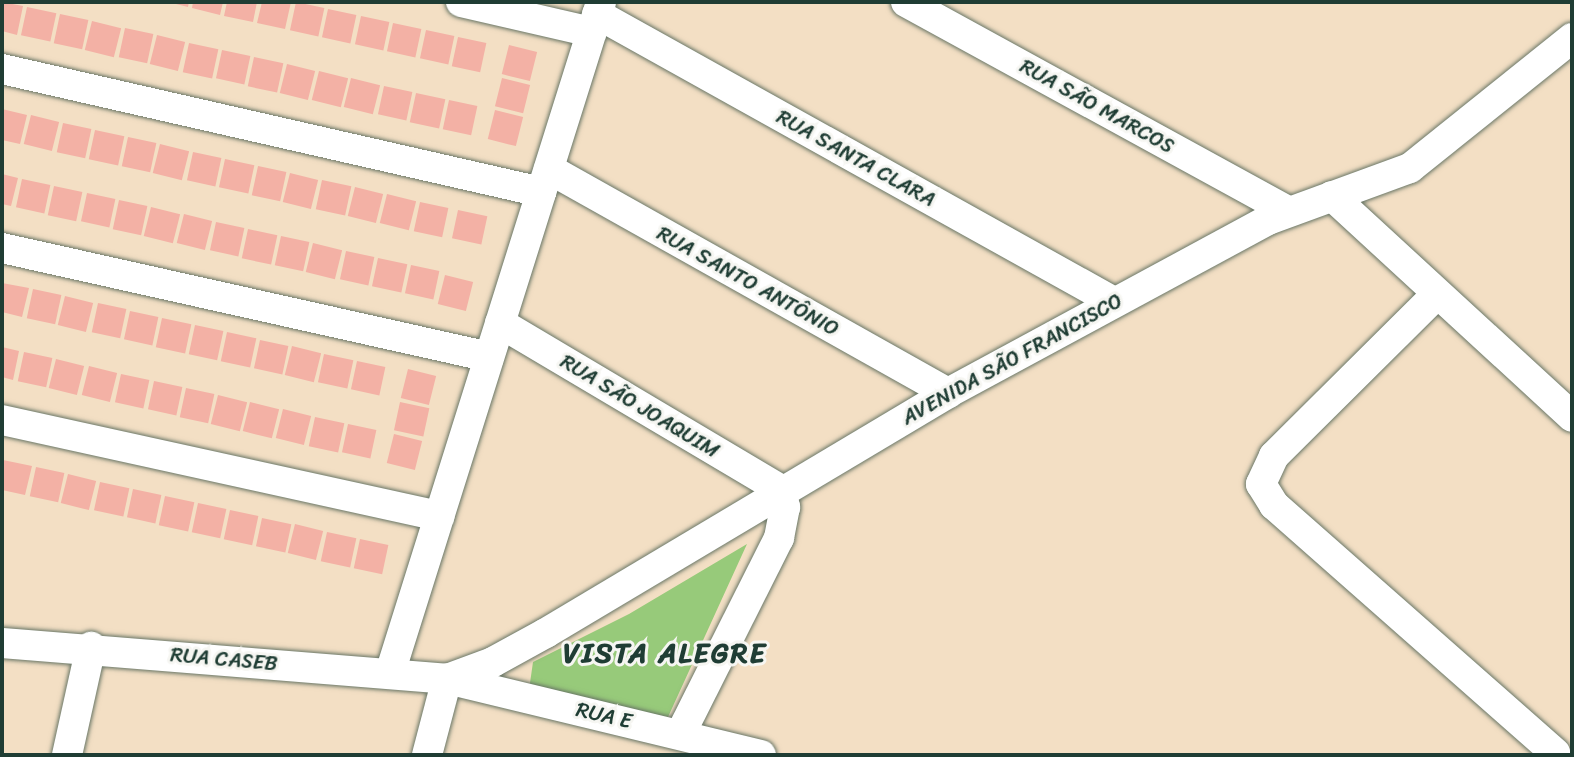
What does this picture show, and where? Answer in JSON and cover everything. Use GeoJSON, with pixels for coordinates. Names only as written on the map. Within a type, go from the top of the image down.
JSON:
{"type":"FeatureCollection","features":[{"type":"Feature","properties":{"kind":"street","name":"RUA SANTA CLARA"},"geometry":{"type":"LineString","coordinates":[[461,2],[597,16],[1114,302]]}},
{"type":"Feature","properties":{"kind":"street","name":"RUA SÃO MARCOS"},"geometry":{"type":"LineString","coordinates":[[906,2],[1288,211]]}},
{"type":"Feature","properties":{"kind":"street"},"geometry":{"type":"LineString","coordinates":[[390,673],[597,16]]}},
{"type":"Feature","properties":{"kind":"street","name":"AVENIDA SÃO FRANCISCO"},"geometry":{"type":"LineString","coordinates":[[447,679],[493,662],[546,633],[780,489],[947,393],[1114,302],[1288,211],[1410,168],[1572,38]]}},
{"type":"Feature","properties":{"kind":"street","name":"RUA SANTO ANTÔNIO"},"geometry":{"type":"LineString","coordinates":[[2,69],[545,180],[947,393]]}},
{"type":"Feature","properties":{"kind":"street"},"geometry":{"type":"LineString","coordinates":[[1332,196],[1572,418]]}},
{"type":"Feature","properties":{"kind":"street"},"geometry":{"type":"LineString","coordinates":[[2,248],[489,357]]}},
{"type":"Feature","properties":{"kind":"street"},"geometry":{"type":"LineString","coordinates":[[1437,294],[1274,456],[1261,484],[1274,505],[1560,748]]}},
{"type":"Feature","properties":{"kind":"street","name":"RUA SÃO JOAQUIM"},"geometry":{"type":"LineString","coordinates":[[500,323],[780,489]]}},
{"type":"Feature","properties":{"kind":"street"},"geometry":{"type":"LineString","coordinates":[[2,420],[440,516]]}},
{"type":"Feature","properties":{"kind":"street"},"geometry":{"type":"LineString","coordinates":[[681,733],[779,538],[785,507],[780,489]]}},
{"type":"Feature","properties":{"kind":"street","name":"RUA CASEB"},"geometry":{"type":"LineString","coordinates":[[2,643],[91,647],[447,679]]}},
{"type":"Feature","properties":{"kind":"street"},"geometry":{"type":"LineString","coordinates":[[67,755],[91,647]]}},
{"type":"Feature","properties":{"kind":"street"},"geometry":{"type":"LineString","coordinates":[[427,755],[447,679]]}},
{"type":"Feature","properties":{"kind":"street","name":"RUA E"},"geometry":{"type":"LineString","coordinates":[[447,679],[681,733],[761,755]]}},
{"type":"Feature","properties":{"kind":"green space"},"geometry":{"type":"Polygon","coordinates":[[[747,544],[668,717],[529,690],[533,662],[629,614],[747,544]]]}},
{"type":"Feature","properties":{"kind":"building"},"geometry":{"type":"Polygon","coordinates":[[[2,2],[23,6],[17,35],[2,31],[2,2]]]}},
{"type":"Feature","properties":{"kind":"building"},"geometry":{"type":"Polygon","coordinates":[[[168,2],[189,2],[188,7],[168,2]]]}},
{"type":"Feature","properties":{"kind":"building"},"geometry":{"type":"Polygon","coordinates":[[[193,2],[223,2],[220,15],[192,8],[193,2]]]}},
{"type":"Feature","properties":{"kind":"building"},"geometry":{"type":"Polygon","coordinates":[[[227,2],[257,2],[253,22],[224,16],[227,2]]]}},
{"type":"Feature","properties":{"kind":"building"},"geometry":{"type":"Polygon","coordinates":[[[262,2],[291,2],[285,29],[257,23],[262,2]]]}},
{"type":"Feature","properties":{"kind":"building"},"geometry":{"type":"Polygon","coordinates":[[[296,2],[324,8],[318,36],[290,30],[296,2]]]}},
{"type":"Feature","properties":{"kind":"building"},"geometry":{"type":"Polygon","coordinates":[[[27,7],[56,13],[50,42],[21,35],[27,7]]]}},
{"type":"Feature","properties":{"kind":"building"},"geometry":{"type":"Polygon","coordinates":[[[328,9],[356,15],[350,43],[322,37],[328,9]]]}},
{"type":"Feature","properties":{"kind":"building"},"geometry":{"type":"Polygon","coordinates":[[[60,14],[88,20],[82,49],[54,43],[60,14]]]}},
{"type":"Feature","properties":{"kind":"building"},"geometry":{"type":"Polygon","coordinates":[[[361,16],[389,22],[383,50],[355,44],[361,16]]]}},
{"type":"Feature","properties":{"kind":"building"},"geometry":{"type":"Polygon","coordinates":[[[92,21],[121,28],[114,57],[85,50],[92,21]]]}},
{"type":"Feature","properties":{"kind":"building"},"geometry":{"type":"Polygon","coordinates":[[[393,23],[421,29],[415,57],[387,51],[393,23]]]}},
{"type":"Feature","properties":{"kind":"building"},"geometry":{"type":"Polygon","coordinates":[[[125,28],[153,34],[147,63],[119,57],[125,28]]]}},
{"type":"Feature","properties":{"kind":"building"},"geometry":{"type":"Polygon","coordinates":[[[426,30],[454,36],[448,64],[420,58],[426,30]]]}},
{"type":"Feature","properties":{"kind":"building"},"geometry":{"type":"Polygon","coordinates":[[[157,35],[185,42],[178,71],[150,64],[157,35]]]}},
{"type":"Feature","properties":{"kind":"building"},"geometry":{"type":"Polygon","coordinates":[[[458,37],[486,43],[480,72],[452,66],[458,37]]]}},
{"type":"Feature","properties":{"kind":"building"},"geometry":{"type":"Polygon","coordinates":[[[189,43],[218,49],[212,79],[183,72],[189,43]]]}},
{"type":"Feature","properties":{"kind":"building"},"geometry":{"type":"Polygon","coordinates":[[[509,45],[537,52],[530,81],[502,74],[509,45]]]}},
{"type":"Feature","properties":{"kind":"building"},"geometry":{"type":"Polygon","coordinates":[[[222,50],[250,56],[244,84],[216,78],[222,50]]]}},
{"type":"Feature","properties":{"kind":"building"},"geometry":{"type":"Polygon","coordinates":[[[254,57],[283,63],[277,93],[248,86],[254,57]]]}},
{"type":"Feature","properties":{"kind":"building"},"geometry":{"type":"Polygon","coordinates":[[[287,64],[315,71],[308,100],[280,93],[287,64]]]}},
{"type":"Feature","properties":{"kind":"building"},"geometry":{"type":"Polygon","coordinates":[[[319,71],[348,78],[341,107],[312,100],[319,71]]]}},
{"type":"Feature","properties":{"kind":"building"},"geometry":{"type":"Polygon","coordinates":[[[351,78],[380,85],[373,114],[344,107],[351,78]]]}},
{"type":"Feature","properties":{"kind":"building"},"geometry":{"type":"Polygon","coordinates":[[[502,78],[530,85],[523,113],[495,106],[502,78]]]}},
{"type":"Feature","properties":{"kind":"building"},"geometry":{"type":"Polygon","coordinates":[[[384,86],[412,92],[406,120],[378,114],[384,86]]]}},
{"type":"Feature","properties":{"kind":"building"},"geometry":{"type":"Polygon","coordinates":[[[416,93],[445,99],[439,129],[410,122],[416,93]]]}},
{"type":"Feature","properties":{"kind":"building"},"geometry":{"type":"Polygon","coordinates":[[[449,100],[477,106],[471,135],[443,129],[449,100]]]}},
{"type":"Feature","properties":{"kind":"building"},"geometry":{"type":"Polygon","coordinates":[[[2,109],[27,115],[20,144],[2,140],[2,109]]]}},
{"type":"Feature","properties":{"kind":"building"},"geometry":{"type":"Polygon","coordinates":[[[495,110],[523,117],[516,146],[488,139],[495,110]]]}},
{"type":"Feature","properties":{"kind":"building"},"geometry":{"type":"Polygon","coordinates":[[[31,115],[59,122],[52,151],[24,144],[31,115]]]}},
{"type":"Feature","properties":{"kind":"building"},"geometry":{"type":"Polygon","coordinates":[[[63,123],[91,129],[85,158],[57,152],[63,123]]]}},
{"type":"Feature","properties":{"kind":"building"},"geometry":{"type":"Polygon","coordinates":[[[95,130],[124,136],[118,166],[89,159],[95,130]]]}},
{"type":"Feature","properties":{"kind":"building"},"geometry":{"type":"Polygon","coordinates":[[[128,137],[156,143],[150,172],[122,166],[128,137]]]}},
{"type":"Feature","properties":{"kind":"building"},"geometry":{"type":"Polygon","coordinates":[[[160,144],[189,151],[182,180],[153,173],[160,144]]]}},
{"type":"Feature","properties":{"kind":"building"},"geometry":{"type":"Polygon","coordinates":[[[193,152],[221,158],[215,186],[187,180],[193,152]]]}},
{"type":"Feature","properties":{"kind":"building"},"geometry":{"type":"Polygon","coordinates":[[[225,159],[254,165],[248,194],[219,187],[225,159]]]}},
{"type":"Feature","properties":{"kind":"building"},"geometry":{"type":"Polygon","coordinates":[[[258,166],[286,172],[280,201],[252,195],[258,166]]]}},
{"type":"Feature","properties":{"kind":"building"},"geometry":{"type":"Polygon","coordinates":[[[290,173],[318,180],[311,209],[283,202],[290,173]]]}},
{"type":"Feature","properties":{"kind":"building"},"geometry":{"type":"Polygon","coordinates":[[[2,174],[18,178],[11,206],[2,204],[2,174]]]}},
{"type":"Feature","properties":{"kind":"building"},"geometry":{"type":"Polygon","coordinates":[[[22,179],[50,185],[44,213],[16,207],[22,179]]]}},
{"type":"Feature","properties":{"kind":"building"},"geometry":{"type":"Polygon","coordinates":[[[322,180],[351,186],[345,216],[316,209],[322,180]]]}},
{"type":"Feature","properties":{"kind":"building"},"geometry":{"type":"Polygon","coordinates":[[[54,186],[82,192],[76,221],[48,215],[54,186]]]}},
{"type":"Feature","properties":{"kind":"building"},"geometry":{"type":"Polygon","coordinates":[[[355,187],[383,194],[376,223],[348,216],[355,187]]]}},
{"type":"Feature","properties":{"kind":"building"},"geometry":{"type":"Polygon","coordinates":[[[87,193],[115,199],[109,227],[81,221],[87,193]]]}},
{"type":"Feature","properties":{"kind":"building"},"geometry":{"type":"Polygon","coordinates":[[[387,194],[416,201],[409,230],[380,223],[387,194]]]}},
{"type":"Feature","properties":{"kind":"building"},"geometry":{"type":"Polygon","coordinates":[[[119,200],[147,206],[141,235],[113,229],[119,200]]]}},
{"type":"Feature","properties":{"kind":"building"},"geometry":{"type":"Polygon","coordinates":[[[420,202],[448,208],[442,237],[414,231],[420,202]]]}},
{"type":"Feature","properties":{"kind":"building"},"geometry":{"type":"Polygon","coordinates":[[[151,207],[180,214],[173,243],[144,236],[151,207]]]}},
{"type":"Feature","properties":{"kind":"building"},"geometry":{"type":"Polygon","coordinates":[[[458,210],[487,216],[481,245],[452,238],[458,210]]]}},
{"type":"Feature","properties":{"kind":"building"},"geometry":{"type":"Polygon","coordinates":[[[184,214],[212,221],[205,250],[177,243],[184,214]]]}},
{"type":"Feature","properties":{"kind":"building"},"geometry":{"type":"Polygon","coordinates":[[[216,222],[244,228],[238,256],[210,250],[216,222]]]}},
{"type":"Feature","properties":{"kind":"building"},"geometry":{"type":"Polygon","coordinates":[[[248,229],[277,235],[271,265],[242,258],[248,229]]]}},
{"type":"Feature","properties":{"kind":"building"},"geometry":{"type":"Polygon","coordinates":[[[281,236],[309,242],[303,271],[275,265],[281,236]]]}},
{"type":"Feature","properties":{"kind":"building"},"geometry":{"type":"Polygon","coordinates":[[[313,243],[342,250],[335,279],[306,272],[313,243]]]}},
{"type":"Feature","properties":{"kind":"building"},"geometry":{"type":"Polygon","coordinates":[[[346,251],[374,257],[368,285],[340,279],[346,251]]]}},
{"type":"Feature","properties":{"kind":"building"},"geometry":{"type":"Polygon","coordinates":[[[378,258],[407,264],[401,293],[372,286],[378,258]]]}},
{"type":"Feature","properties":{"kind":"building"},"geometry":{"type":"Polygon","coordinates":[[[411,265],[439,271],[433,299],[405,293],[411,265]]]}},
{"type":"Feature","properties":{"kind":"building"},"geometry":{"type":"Polygon","coordinates":[[[445,275],[473,282],[466,311],[438,304],[445,275]]]}},
{"type":"Feature","properties":{"kind":"building"},"geometry":{"type":"Polygon","coordinates":[[[2,283],[29,288],[22,317],[2,312],[2,283]]]}},
{"type":"Feature","properties":{"kind":"building"},"geometry":{"type":"Polygon","coordinates":[[[33,289],[61,295],[55,324],[27,318],[33,289]]]}},
{"type":"Feature","properties":{"kind":"building"},"geometry":{"type":"Polygon","coordinates":[[[65,296],[93,303],[86,332],[58,325],[65,296]]]}},
{"type":"Feature","properties":{"kind":"building"},"geometry":{"type":"Polygon","coordinates":[[[98,303],[126,309],[120,338],[92,332],[98,303]]]}},
{"type":"Feature","properties":{"kind":"building"},"geometry":{"type":"Polygon","coordinates":[[[130,311],[158,317],[152,345],[124,339],[130,311]]]}},
{"type":"Feature","properties":{"kind":"building"},"geometry":{"type":"Polygon","coordinates":[[[162,318],[191,324],[185,354],[156,347],[162,318]]]}},
{"type":"Feature","properties":{"kind":"building"},"geometry":{"type":"Polygon","coordinates":[[[195,325],[223,331],[217,360],[189,354],[195,325]]]}},
{"type":"Feature","properties":{"kind":"building"},"geometry":{"type":"Polygon","coordinates":[[[227,332],[256,338],[250,368],[221,361],[227,332]]]}},
{"type":"Feature","properties":{"kind":"building"},"geometry":{"type":"Polygon","coordinates":[[[260,340],[288,346],[282,374],[254,368],[260,340]]]}},
{"type":"Feature","properties":{"kind":"building"},"geometry":{"type":"Polygon","coordinates":[[[292,346],[321,353],[314,382],[285,375],[292,346]]]}},
{"type":"Feature","properties":{"kind":"building"},"geometry":{"type":"Polygon","coordinates":[[[2,347],[19,351],[13,380],[2,377],[2,347]]]}},
{"type":"Feature","properties":{"kind":"building"},"geometry":{"type":"Polygon","coordinates":[[[24,352],[52,358],[46,387],[18,381],[24,352]]]}},
{"type":"Feature","properties":{"kind":"building"},"geometry":{"type":"Polygon","coordinates":[[[324,354],[353,360],[347,389],[318,382],[324,354]]]}},
{"type":"Feature","properties":{"kind":"building"},"geometry":{"type":"Polygon","coordinates":[[[56,359],[84,366],[77,395],[49,388],[56,359]]]}},
{"type":"Feature","properties":{"kind":"building"},"geometry":{"type":"Polygon","coordinates":[[[357,361],[385,367],[379,395],[351,389],[357,361]]]}},
{"type":"Feature","properties":{"kind":"building"},"geometry":{"type":"Polygon","coordinates":[[[89,366],[117,373],[110,402],[82,395],[89,366]]]}},
{"type":"Feature","properties":{"kind":"building"},"geometry":{"type":"Polygon","coordinates":[[[408,369],[436,376],[429,405],[401,398],[408,369]]]}},
{"type":"Feature","properties":{"kind":"building"},"geometry":{"type":"Polygon","coordinates":[[[121,374],[149,380],[143,408],[115,402],[121,374]]]}},
{"type":"Feature","properties":{"kind":"building"},"geometry":{"type":"Polygon","coordinates":[[[154,381],[182,387],[176,415],[148,409],[154,381]]]}},
{"type":"Feature","properties":{"kind":"building"},"geometry":{"type":"Polygon","coordinates":[[[186,388],[214,394],[208,423],[180,417],[186,388]]]}},
{"type":"Feature","properties":{"kind":"building"},"geometry":{"type":"Polygon","coordinates":[[[218,395],[247,402],[240,431],[211,424],[218,395]]]}},
{"type":"Feature","properties":{"kind":"building"},"geometry":{"type":"Polygon","coordinates":[[[250,402],[279,409],[272,438],[243,431],[250,402]]]}},
{"type":"Feature","properties":{"kind":"building"},"geometry":{"type":"Polygon","coordinates":[[[400,402],[429,408],[423,437],[394,430],[400,402]]]}},
{"type":"Feature","properties":{"kind":"building"},"geometry":{"type":"Polygon","coordinates":[[[283,409],[311,416],[304,445],[276,438],[283,409]]]}},
{"type":"Feature","properties":{"kind":"building"},"geometry":{"type":"Polygon","coordinates":[[[315,417],[344,423],[338,453],[309,446],[315,417]]]}},
{"type":"Feature","properties":{"kind":"building"},"geometry":{"type":"Polygon","coordinates":[[[348,424],[376,430],[370,458],[342,452],[348,424]]]}},
{"type":"Feature","properties":{"kind":"building"},"geometry":{"type":"Polygon","coordinates":[[[394,434],[422,441],[415,470],[387,463],[394,434]]]}},
{"type":"Feature","properties":{"kind":"building"},"geometry":{"type":"Polygon","coordinates":[[[3,460],[32,466],[25,495],[2,490],[3,460]]]}},
{"type":"Feature","properties":{"kind":"building"},"geometry":{"type":"Polygon","coordinates":[[[36,467],[64,473],[58,502],[30,496],[36,467]]]}},
{"type":"Feature","properties":{"kind":"building"},"geometry":{"type":"Polygon","coordinates":[[[68,474],[96,481],[89,510],[61,503],[68,474]]]}},
{"type":"Feature","properties":{"kind":"building"},"geometry":{"type":"Polygon","coordinates":[[[100,482],[129,488],[123,517],[94,510],[100,482]]]}},
{"type":"Feature","properties":{"kind":"building"},"geometry":{"type":"Polygon","coordinates":[[[133,489],[161,495],[155,523],[127,517],[133,489]]]}},
{"type":"Feature","properties":{"kind":"building"},"geometry":{"type":"Polygon","coordinates":[[[165,496],[194,502],[188,532],[159,525],[165,496]]]}},
{"type":"Feature","properties":{"kind":"building"},"geometry":{"type":"Polygon","coordinates":[[[198,503],[226,509],[220,538],[192,532],[198,503]]]}},
{"type":"Feature","properties":{"kind":"building"},"geometry":{"type":"Polygon","coordinates":[[[230,510],[258,516],[252,545],[224,539],[230,510]]]}},
{"type":"Feature","properties":{"kind":"building"},"geometry":{"type":"Polygon","coordinates":[[[262,518],[291,524],[285,553],[256,546],[262,518]]]}},
{"type":"Feature","properties":{"kind":"building"},"geometry":{"type":"Polygon","coordinates":[[[295,524],[323,531],[316,560],[288,553],[295,524]]]}},
{"type":"Feature","properties":{"kind":"building"},"geometry":{"type":"Polygon","coordinates":[[[327,532],[356,538],[350,568],[321,561],[327,532]]]}},
{"type":"Feature","properties":{"kind":"building"},"geometry":{"type":"Polygon","coordinates":[[[360,539],[388,545],[382,574],[354,568],[360,539]]]}},
{"type":"Feature","properties":{"kind":"district","name":"VISTA ALEGRE"},"geometry":{"type":"Point","coordinates":[665,653]}}]}
